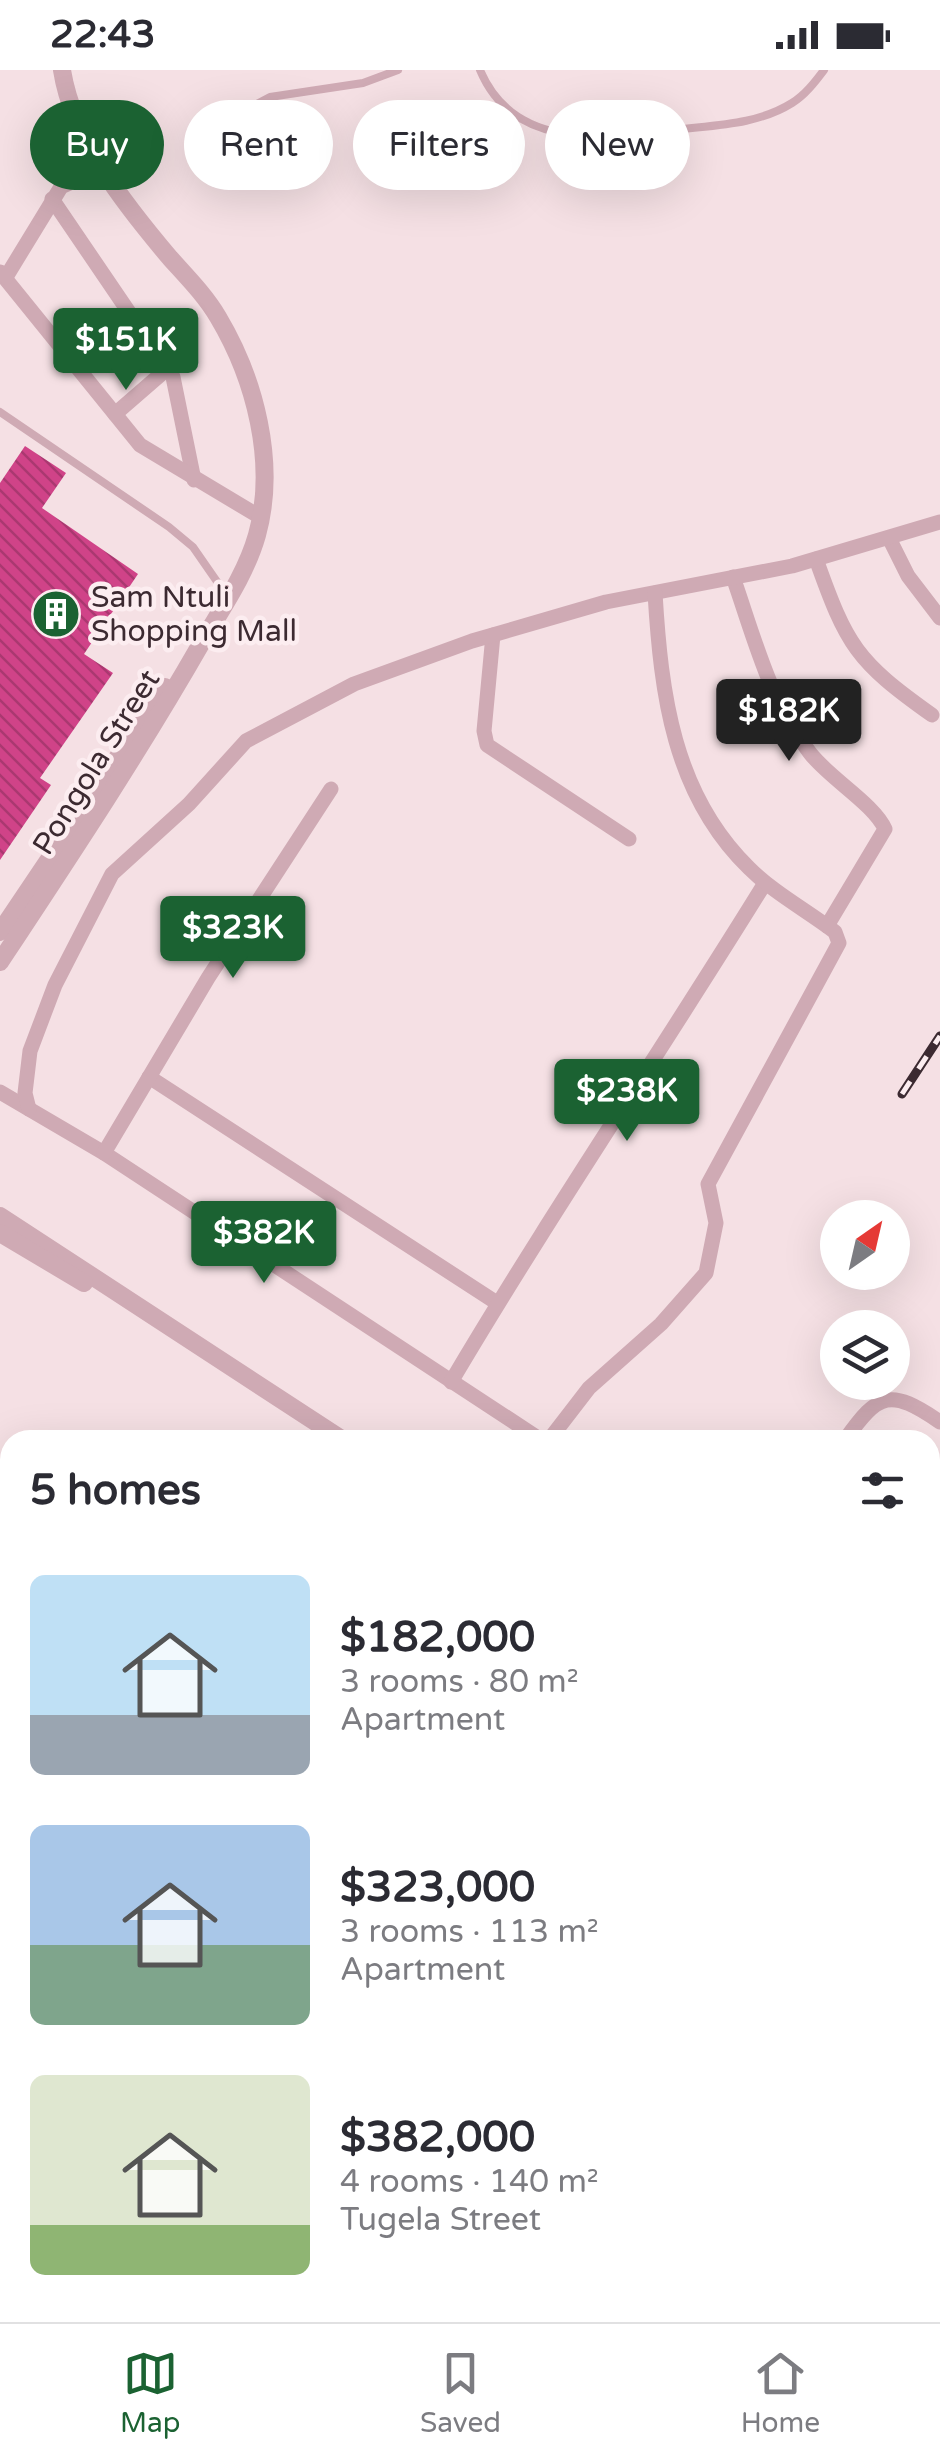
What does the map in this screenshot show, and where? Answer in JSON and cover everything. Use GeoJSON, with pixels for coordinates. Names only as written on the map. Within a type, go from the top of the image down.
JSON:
{"type":"FeatureCollection","features":[{"type":"Feature","properties":{"kind":"street","name":"Pongola Street"},"geometry":{"type":"LineString","coordinates":[[62,70],[72,100]]}},
{"type":"Feature","properties":{"kind":"street"},"geometry":{"type":"LineString","coordinates":[[59,190],[3,274],[140,444],[260,517]]}},
{"type":"Feature","properties":{"kind":"street","name":"Pongola Street"},"geometry":{"type":"LineString","coordinates":[[0,962],[4,933],[183,661],[203,641],[229,599],[248,559],[260,517],[262,438],[240,359],[208,303],[118,190]]}},
{"type":"Feature","properties":{"kind":"street"},"geometry":{"type":"LineString","coordinates":[[52,198],[168,368],[180,399],[194,480]]}},
{"type":"Feature","properties":{"kind":"street"},"geometry":{"type":"LineString","coordinates":[[115,414],[168,368]]}},
{"type":"Feature","properties":{"kind":"street"},"geometry":{"type":"LineString","coordinates":[[29,1109],[26,1072],[42,1019],[112,874],[189,804],[236,750],[280,720],[354,684],[494,634],[655,592],[816,559],[940,522]]}},
{"type":"Feature","properties":{"kind":"street"},"geometry":{"type":"LineString","coordinates":[[890,538],[916,588],[940,618]]}},
{"type":"Feature","properties":{"kind":"street"},"geometry":{"type":"LineString","coordinates":[[816,559],[839,624],[854,649],[932,715]]}},
{"type":"Feature","properties":{"kind":"street"},"geometry":{"type":"LineString","coordinates":[[733,577],[768,677],[798,736],[828,775],[886,829],[827,926]]}},
{"type":"Feature","properties":{"kind":"street"},"geometry":{"type":"LineString","coordinates":[[557,1430],[589,1388],[661,1324],[706,1273],[716,1223],[708,1184],[837,952],[838,936],[766,883],[732,851],[685,770],[660,674],[655,592]]}},
{"type":"Feature","properties":{"kind":"street"},"geometry":{"type":"LineString","coordinates":[[494,634],[484,732],[487,745],[629,839]]}},
{"type":"Feature","properties":{"kind":"street"},"geometry":{"type":"LineString","coordinates":[[104,1153],[331,789]]}},
{"type":"Feature","properties":{"kind":"street"},"geometry":{"type":"LineString","coordinates":[[451,1382],[766,883]]}},
{"type":"Feature","properties":{"kind":"street"},"geometry":{"type":"LineString","coordinates":[[149,1077],[498,1304]]}},
{"type":"Feature","properties":{"kind":"street"},"geometry":{"type":"LineString","coordinates":[[0,1092],[104,1153],[526,1430]]}},
{"type":"Feature","properties":{"kind":"street"},"geometry":{"type":"LineString","coordinates":[[0,1216],[327,1430]]}},
{"type":"Feature","properties":{"kind":"street"},"geometry":{"type":"LineString","coordinates":[[0,1233],[181,1336]]}},
{"type":"Feature","properties":{"kind":"street"},"geometry":{"type":"LineString","coordinates":[[852,1430],[868,1408],[884,1398],[898,1398],[940,1422]]}},
{"type":"Feature","properties":{"kind":"lane"},"geometry":{"type":"LineString","coordinates":[[264,100],[363,84],[398,70]]}},
{"type":"Feature","properties":{"kind":"lane"},"geometry":{"type":"LineString","coordinates":[[480,70],[494,96],[515,116],[547,130],[591,138],[758,118],[793,102],[824,70]]}},
{"type":"Feature","properties":{"kind":"lane"},"geometry":{"type":"LineString","coordinates":[[0,412],[193,547],[229,599]]}},
{"type":"Feature","properties":{"kind":"building","name":"Sam Ntuli Shopping Mall"},"geometry":{"type":"Polygon","coordinates":[[[25,446],[66,473],[42,508],[138,574],[84,654],[113,673],[40,778],[51,785],[0,860],[0,483],[25,446]]]}},
{"type":"Feature","properties":{"kind":"railway"},"geometry":{"type":"LineString","coordinates":[[902,1094],[940,1036]]}},
{"type":"Feature","properties":{"kind":"place","name":"Sam Ntuli Shopping Mall"},"geometry":{"type":"Point","coordinates":[56,614]}}]}
